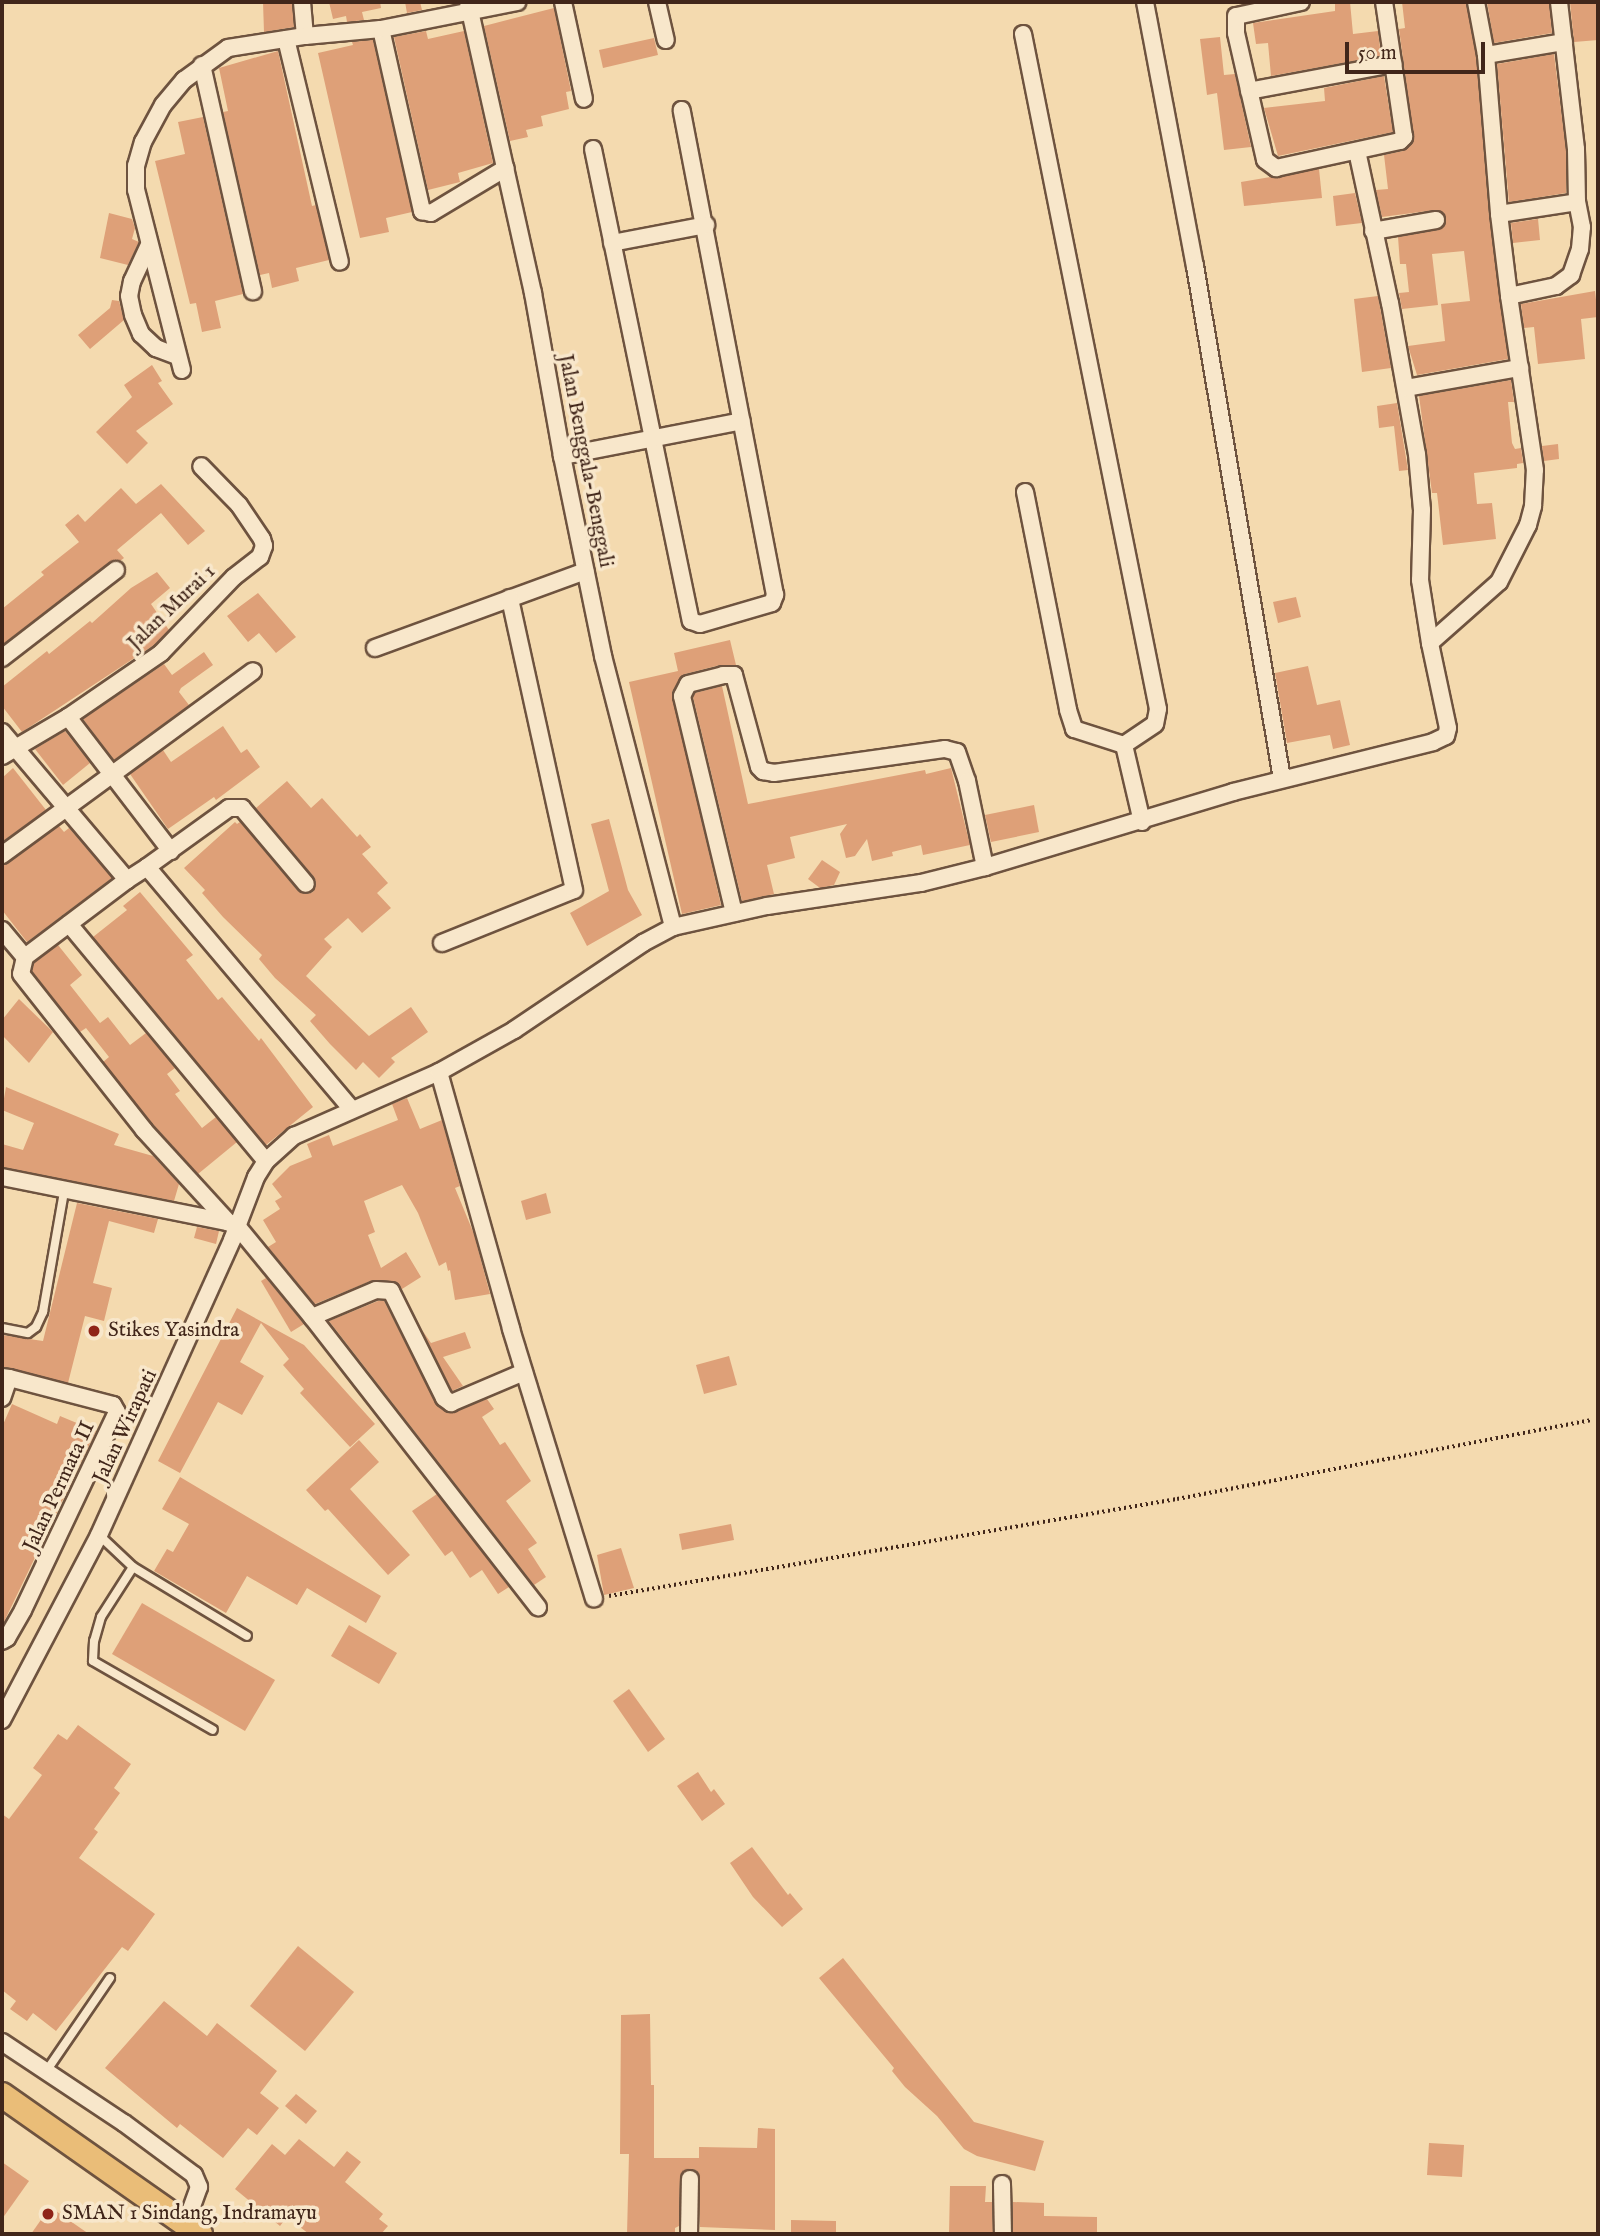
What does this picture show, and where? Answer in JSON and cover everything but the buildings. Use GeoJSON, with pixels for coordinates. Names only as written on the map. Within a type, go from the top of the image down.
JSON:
{"type":"FeatureCollection","features":[{"type":"Feature","properties":{"kind":"main road"},"geometry":{"type":"LineString","coordinates":[[2,2095],[193,2229]]}},
{"type":"Feature","properties":{"kind":"street"},"geometry":{"type":"LineString","coordinates":[[302,2],[305,36]]}},
{"type":"Feature","properties":{"kind":"street"},"geometry":{"type":"LineString","coordinates":[[149,245],[132,281],[129,296],[133,315],[141,334],[179,363],[136,190],[136,166],[143,142],[163,105],[184,80],[228,48],[305,36],[381,29],[470,8],[517,2]]}},
{"type":"Feature","properties":{"kind":"street"},"geometry":{"type":"LineString","coordinates":[[563,2],[584,99]]}},
{"type":"Feature","properties":{"kind":"street"},"geometry":{"type":"LineString","coordinates":[[658,2],[666,40]]}},
{"type":"Feature","properties":{"kind":"street"},"geometry":{"type":"LineString","coordinates":[[1144,2],[1195,266],[1282,779]]}},
{"type":"Feature","properties":{"kind":"street"},"geometry":{"type":"LineString","coordinates":[[1301,2],[1235,9],[1236,33],[1268,164],[1279,168],[1399,141],[1405,137],[1384,2]]}},
{"type":"Feature","properties":{"kind":"street"},"geometry":{"type":"LineString","coordinates":[[1430,643],[1499,582],[1528,525],[1533,506],[1535,470],[1509,296],[1499,214],[1486,55],[1476,2]]}},
{"type":"Feature","properties":{"kind":"street"},"geometry":{"type":"LineString","coordinates":[[1509,296],[1556,286],[1571,275],[1580,249],[1582,227],[1577,202],[1576,149],[1559,2]]}},
{"type":"Feature","properties":{"kind":"street","name":"Jalan Benggala-Benggali"},"geometry":{"type":"LineString","coordinates":[[470,8],[533,293],[585,571],[635,788],[673,927]]}},
{"type":"Feature","properties":{"kind":"street"},"geometry":{"type":"LineString","coordinates":[[381,29],[422,211],[432,213],[507,171]]}},
{"type":"Feature","properties":{"kind":"street"},"geometry":{"type":"LineString","coordinates":[[1023,34],[1158,709],[1155,724],[1124,745]]}},
{"type":"Feature","properties":{"kind":"street"},"geometry":{"type":"LineString","coordinates":[[286,39],[340,262]]}},
{"type":"Feature","properties":{"kind":"street"},"geometry":{"type":"LineString","coordinates":[[1486,55],[1564,43]]}},
{"type":"Feature","properties":{"kind":"street"},"geometry":{"type":"LineString","coordinates":[[1249,91],[1392,64]]}},
{"type":"Feature","properties":{"kind":"street"},"geometry":{"type":"LineString","coordinates":[[202,65],[253,291]]}},
{"type":"Feature","properties":{"kind":"street"},"geometry":{"type":"LineString","coordinates":[[593,149],[691,621],[700,624],[772,603],[775,595],[682,110]]}},
{"type":"Feature","properties":{"kind":"street","name":"Jalan Wirapati"},"geometry":{"type":"LineString","coordinates":[[2,1720],[99,1535],[250,1190],[266,1161],[294,1136],[351,1108],[439,1072],[514,1030],[643,943],[673,927],[734,913],[921,883],[1142,822],[1282,779],[1443,738],[1448,728],[1420,580],[1422,510],[1406,388],[1357,151]]}},
{"type":"Feature","properties":{"kind":"street"},"geometry":{"type":"LineString","coordinates":[[1499,214],[1577,202]]}},
{"type":"Feature","properties":{"kind":"street"},"geometry":{"type":"LineString","coordinates":[[1373,231],[1436,220]]}},
{"type":"Feature","properties":{"kind":"street"},"geometry":{"type":"LineString","coordinates":[[612,243],[706,225]]}},
{"type":"Feature","properties":{"kind":"street"},"geometry":{"type":"LineString","coordinates":[[1406,388],[1520,368]]}},
{"type":"Feature","properties":{"kind":"street"},"geometry":{"type":"LineString","coordinates":[[562,456],[742,421]]}},
{"type":"Feature","properties":{"kind":"street","name":"Jalan Murai 1"},"geometry":{"type":"LineString","coordinates":[[9,753],[68,717],[161,653],[263,551],[262,539],[239,505],[201,466]]}},
{"type":"Feature","properties":{"kind":"street"},"geometry":{"type":"LineString","coordinates":[[1025,492],[1074,729],[1124,745]]}},
{"type":"Feature","properties":{"kind":"street"},"geometry":{"type":"LineString","coordinates":[[2,658],[116,570]]}},
{"type":"Feature","properties":{"kind":"street"},"geometry":{"type":"LineString","coordinates":[[375,648],[585,571]]}},
{"type":"Feature","properties":{"kind":"street"},"geometry":{"type":"LineString","coordinates":[[442,943],[574,890],[510,598]]}},
{"type":"Feature","properties":{"kind":"street"},"geometry":{"type":"LineString","coordinates":[[2,855],[253,671]]}},
{"type":"Feature","properties":{"kind":"street"},"geometry":{"type":"LineString","coordinates":[[734,913],[682,696],[688,684],[723,674],[734,675],[759,767],[763,771],[774,773],[945,749],[957,752],[967,781],[985,867]]}},
{"type":"Feature","properties":{"kind":"street"},"geometry":{"type":"LineString","coordinates":[[68,717],[171,851]]}},
{"type":"Feature","properties":{"kind":"street"},"geometry":{"type":"LineString","coordinates":[[2,732],[9,753],[67,809],[127,880]]}},
{"type":"Feature","properties":{"kind":"street"},"geometry":{"type":"LineString","coordinates":[[1124,745],[1142,822]]}},
{"type":"Feature","properties":{"kind":"street"},"geometry":{"type":"LineString","coordinates":[[306,884],[242,808],[229,808],[25,957],[20,967],[24,981],[51,1010],[144,1130],[233,1225],[312,1317],[538,1607]]}},
{"type":"Feature","properties":{"kind":"street"},"geometry":{"type":"LineString","coordinates":[[147,867],[351,1108]]}},
{"type":"Feature","properties":{"kind":"street"},"geometry":{"type":"LineString","coordinates":[[69,924],[266,1161]]}},
{"type":"Feature","properties":{"kind":"street"},"geometry":{"type":"LineString","coordinates":[[2,930],[25,957]]}},
{"type":"Feature","properties":{"kind":"street"},"geometry":{"type":"LineString","coordinates":[[439,1072],[524,1372],[594,1599]]}},
{"type":"Feature","properties":{"kind":"street"},"geometry":{"type":"LineString","coordinates":[[2,1177],[233,1225]]}},
{"type":"Feature","properties":{"kind":"street"},"geometry":{"type":"LineString","coordinates":[[312,1317],[376,1290],[391,1292],[444,1398],[451,1403],[524,1372]]}},
{"type":"Feature","properties":{"kind":"street"},"geometry":{"type":"LineString","coordinates":[[2,1398],[5,1378]]}},
{"type":"Feature","properties":{"kind":"street","name":"Jalan Permata II"},"geometry":{"type":"LineString","coordinates":[[2,1641],[10,1635],[29,1599],[117,1412],[113,1405],[5,1378]]}},
{"type":"Feature","properties":{"kind":"street"},"geometry":{"type":"LineString","coordinates":[[2,2042],[124,2123],[194,2175],[199,2187],[193,2229]]}},
{"type":"Feature","properties":{"kind":"street"},"geometry":{"type":"LineString","coordinates":[[689,2234],[690,2179]]}},
{"type":"Feature","properties":{"kind":"street"},"geometry":{"type":"LineString","coordinates":[[1002,2184],[1003,2234]]}},
{"type":"Feature","properties":{"kind":"lane"},"geometry":{"type":"LineString","coordinates":[[2,1328],[28,1333],[36,1327],[43,1312],[64,1192]]}},
{"type":"Feature","properties":{"kind":"lane"},"geometry":{"type":"LineString","coordinates":[[99,1535],[133,1567],[247,1636]]}},
{"type":"Feature","properties":{"kind":"lane"},"geometry":{"type":"LineString","coordinates":[[133,1567],[101,1618],[93,1641],[93,1661],[213,1730]]}},
{"type":"Feature","properties":{"kind":"lane"},"geometry":{"type":"LineString","coordinates":[[45,2073],[110,1978]]}},
{"type":"Feature","properties":{"kind":"path"},"geometry":{"type":"LineString","coordinates":[[594,1599],[1177,1499],[1592,1420]]}},
{"type":"Feature","properties":{"kind":"place","name":"Stikes Yasindra"},"geometry":{"type":"Point","coordinates":[94,1331]}},
{"type":"Feature","properties":{"kind":"place","name":"SMAN 1 Sindang, Indramayu"},"geometry":{"type":"Point","coordinates":[48,2214]}}]}
